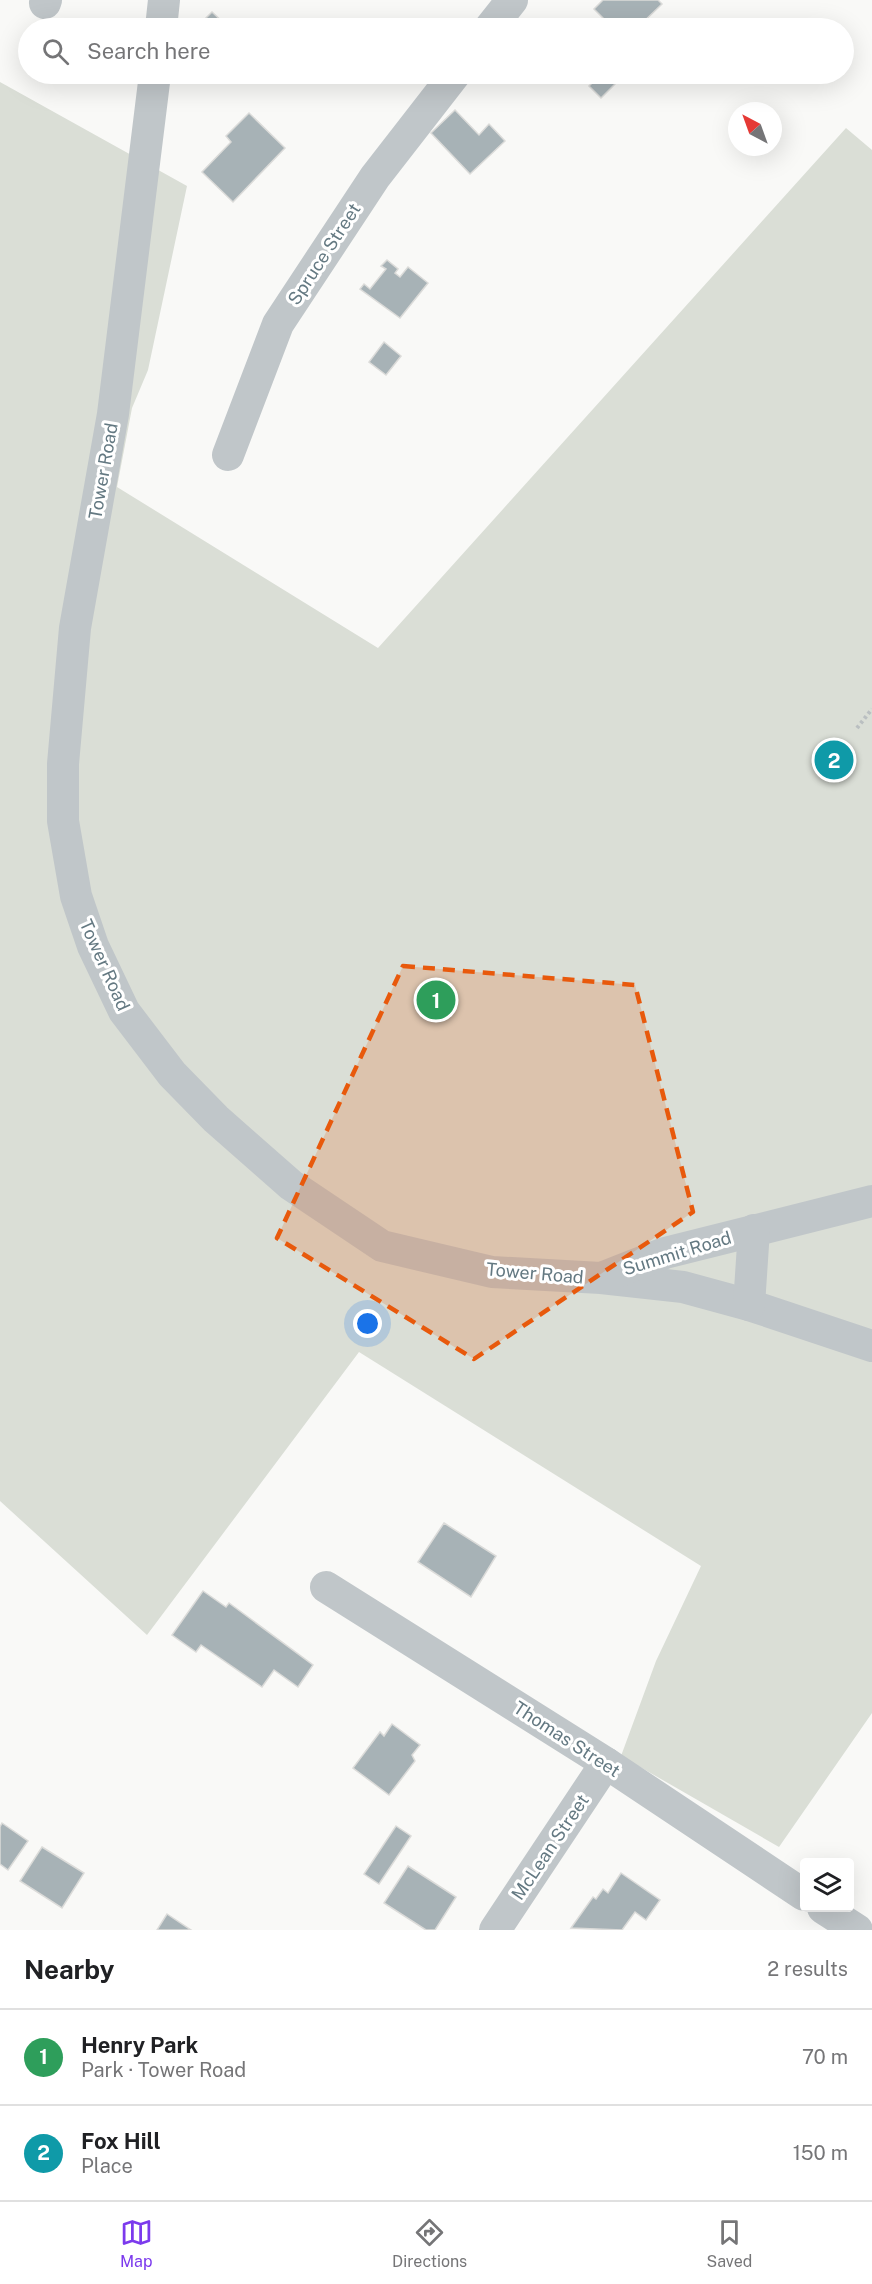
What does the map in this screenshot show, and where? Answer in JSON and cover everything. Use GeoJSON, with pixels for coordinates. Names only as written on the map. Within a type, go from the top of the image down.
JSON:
{"type":"FeatureCollection","features":[{"type":"Feature","properties":{"kind":"street"},"geometry":{"type":"LineString","coordinates":[[162,18],[164,0]]}},
{"type":"Feature","properties":{"kind":"street"},"geometry":{"type":"LineString","coordinates":[[498,18],[512,0]]}},
{"type":"Feature","properties":{"kind":"street","name":"Tower Road"},"geometry":{"type":"LineString","coordinates":[[154,84],[113,414],[75,628],[63,764],[63,820],[76,897],[93,946],[118,999],[137,1031],[192,1095],[291,1185],[382,1246],[492,1272],[601,1278],[683,1287],[749,1305],[872,1346]]}},
{"type":"Feature","properties":{"kind":"street","name":"Spruce Street"},"geometry":{"type":"LineString","coordinates":[[228,455],[278,324],[375,177],[447,84]]}},
{"type":"Feature","properties":{"kind":"street","name":"Summit Road"},"geometry":{"type":"LineString","coordinates":[[601,1278],[665,1253],[872,1201]]}},
{"type":"Feature","properties":{"kind":"street","name":"Summit Road"},"geometry":{"type":"LineString","coordinates":[[749,1305],[754,1230]]}},
{"type":"Feature","properties":{"kind":"street","name":"Thomas Street"},"geometry":{"type":"LineString","coordinates":[[326,1587],[606,1764],[800,1892]]}},
{"type":"Feature","properties":{"kind":"street","name":"McLean Street"},"geometry":{"type":"LineString","coordinates":[[495,1930],[606,1764]]}},
{"type":"Feature","properties":{"kind":"street"},"geometry":{"type":"LineString","coordinates":[[829,1912],[857,1930]]}},
{"type":"Feature","properties":{"kind":"path"},"geometry":{"type":"LineString","coordinates":[[857,728],[872,709]]}},
{"type":"Feature","properties":{"kind":"highlighted area"},"geometry":{"type":"Polygon","coordinates":[[[403,966],[635,985],[693,1212],[474,1359],[277,1238],[403,966]]]}},
{"type":"Feature","properties":{"kind":"shaded area"},"geometry":{"type":"Polygon","coordinates":[[[0,82],[187,186],[148,370],[132,408],[117,487],[378,648],[846,128],[872,150],[872,1713],[779,1847],[621,1756],[656,1661],[701,1566],[359,1352],[147,1635],[0,1501],[0,82]]]}},
{"type":"Feature","properties":{"kind":"building"},"geometry":{"type":"Polygon","coordinates":[[[603,0],[658,0],[662,4],[647,18],[603,18],[594,9],[603,0]]]}},
{"type":"Feature","properties":{"kind":"building"},"geometry":{"type":"Polygon","coordinates":[[[212,12],[218,18],[206,18],[212,12]]]}},
{"type":"Feature","properties":{"kind":"building"},"geometry":{"type":"Polygon","coordinates":[[[591,84],[615,84],[601,98],[589,86],[591,84]]]}},
{"type":"Feature","properties":{"kind":"building"},"geometry":{"type":"Polygon","coordinates":[[[455,110],[479,135],[489,124],[505,141],[470,174],[431,133],[455,110]]]}},
{"type":"Feature","properties":{"kind":"building"},"geometry":{"type":"Polygon","coordinates":[[[249,113],[285,148],[233,202],[202,172],[231,142],[226,136],[249,113]]]}},
{"type":"Feature","properties":{"kind":"building"},"geometry":{"type":"Polygon","coordinates":[[[387,260],[398,269],[395,273],[400,277],[408,267],[428,283],[400,318],[360,289],[364,284],[370,289],[386,269],[381,266],[387,260]]]}},
{"type":"Feature","properties":{"kind":"building"},"geometry":{"type":"Polygon","coordinates":[[[384,342],[401,356],[386,375],[369,362],[384,342]]]}},
{"type":"Feature","properties":{"kind":"building"},"geometry":{"type":"Polygon","coordinates":[[[834,740],[848,746],[854,760],[848,774],[834,780],[820,774],[814,760],[820,746],[834,740]]]}},
{"type":"Feature","properties":{"kind":"building"},"geometry":{"type":"Polygon","coordinates":[[[444,1523],[496,1556],[471,1597],[418,1562],[444,1523]]]}},
{"type":"Feature","properties":{"kind":"building"},"geometry":{"type":"Polygon","coordinates":[[[203,1591],[226,1607],[229,1603],[313,1665],[298,1687],[274,1670],[262,1687],[201,1645],[196,1652],[172,1635],[203,1591]]]}},
{"type":"Feature","properties":{"kind":"building"},"geometry":{"type":"Polygon","coordinates":[[[392,1724],[420,1745],[412,1755],[415,1761],[389,1795],[353,1768],[380,1732],[384,1736],[392,1724]]]}},
{"type":"Feature","properties":{"kind":"building"},"geometry":{"type":"Polygon","coordinates":[[[2,1823],[28,1841],[8,1870],[0,1864],[0,1827],[2,1823]]]}},
{"type":"Feature","properties":{"kind":"building"},"geometry":{"type":"Polygon","coordinates":[[[396,1826],[411,1836],[379,1884],[364,1874],[396,1826]]]}},
{"type":"Feature","properties":{"kind":"building"},"geometry":{"type":"Polygon","coordinates":[[[42,1847],[84,1873],[62,1908],[20,1881],[42,1847]]]}},
{"type":"Feature","properties":{"kind":"building"},"geometry":{"type":"Polygon","coordinates":[[[408,1866],[456,1897],[435,1930],[426,1930],[384,1903],[408,1866]]]}},
{"type":"Feature","properties":{"kind":"building"},"geometry":{"type":"Polygon","coordinates":[[[621,1873],[660,1900],[646,1920],[635,1912],[622,1930],[571,1928],[593,1897],[596,1899],[603,1889],[608,1893],[621,1873]]]}},
{"type":"Feature","properties":{"kind":"building"},"geometry":{"type":"Polygon","coordinates":[[[167,1914],[191,1930],[157,1930],[167,1914]]]}},
{"type":"Feature","properties":{"kind":"place","name":"Fox Hill"},"geometry":{"type":"Point","coordinates":[834,760]}},
{"type":"Feature","properties":{"kind":"place","name":"Henry Park"},"geometry":{"type":"Point","coordinates":[436,1000]}}]}
